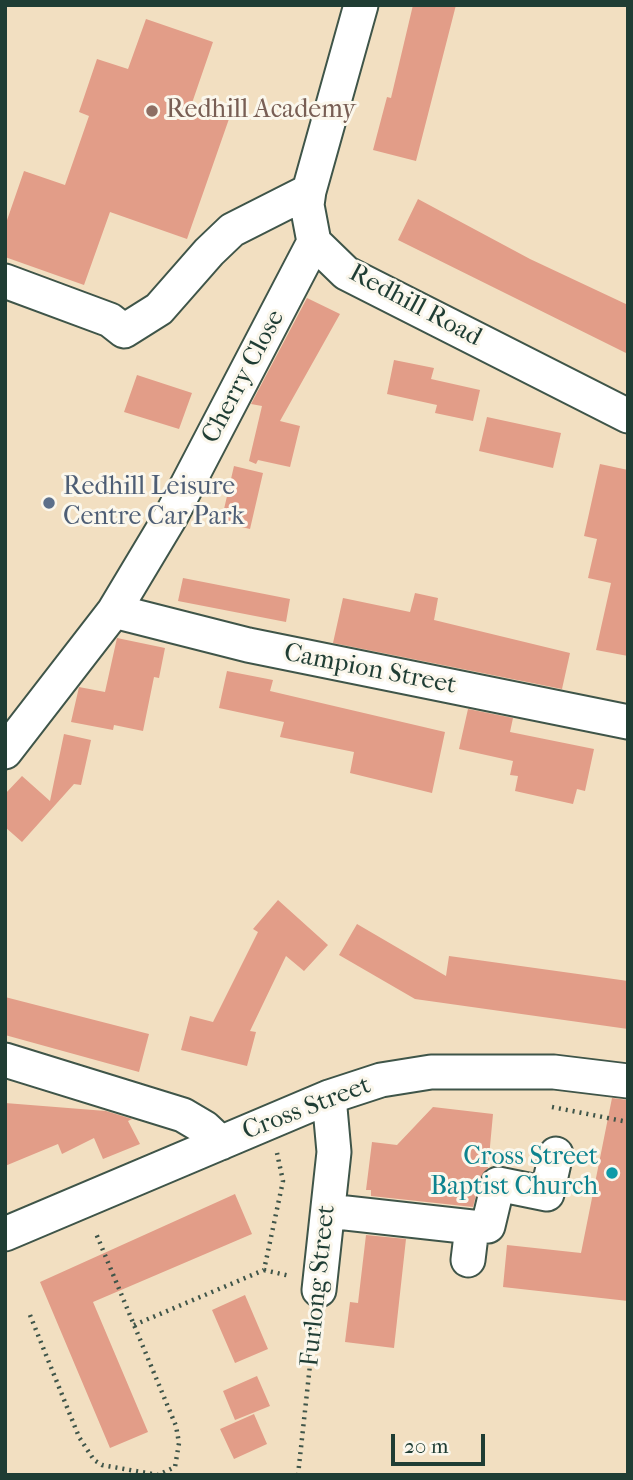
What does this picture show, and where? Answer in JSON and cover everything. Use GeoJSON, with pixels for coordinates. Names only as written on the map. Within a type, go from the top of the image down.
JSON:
{"type":"FeatureCollection","features":[{"type":"Feature","properties":{"kind":"street"},"geometry":{"type":"LineString","coordinates":[[314,242],[307,205],[309,191],[361,5]]}},
{"type":"Feature","properties":{"kind":"street"},"geometry":{"type":"LineString","coordinates":[[5,281],[110,320],[124,331],[159,309],[232,230],[309,191]]}},
{"type":"Feature","properties":{"kind":"street","name":"Redhill Road"},"geometry":{"type":"LineString","coordinates":[[314,242],[346,273],[628,416]]}},
{"type":"Feature","properties":{"kind":"street","name":"Cherry Close"},"geometry":{"type":"LineString","coordinates":[[5,752],[114,611],[171,516],[314,242]]}},
{"type":"Feature","properties":{"kind":"street","name":"Campion Street"},"geometry":{"type":"LineString","coordinates":[[114,611],[248,645],[628,722]]}},
{"type":"Feature","properties":{"kind":"street"},"geometry":{"type":"LineString","coordinates":[[5,1060],[183,1115],[205,1128],[221,1143]]}},
{"type":"Feature","properties":{"kind":"street","name":"Cross Street"},"geometry":{"type":"LineString","coordinates":[[5,1234],[329,1097],[381,1080],[431,1072],[554,1072],[628,1082]]}},
{"type":"Feature","properties":{"kind":"street","name":"Furlong Street"},"geometry":{"type":"LineString","coordinates":[[319,1290],[334,1152],[329,1097]]}},
{"type":"Feature","properties":{"kind":"street"},"geometry":{"type":"LineString","coordinates":[[328,1211],[472,1227],[488,1226],[498,1184],[547,1194],[556,1154]]}},
{"type":"Feature","properties":{"kind":"street"},"geometry":{"type":"LineString","coordinates":[[468,1260],[472,1227]]}},
{"type":"Feature","properties":{"kind":"path"},"geometry":{"type":"LineString","coordinates":[[134,1325],[264,1270],[284,1176],[266,1124]]}},
{"type":"Feature","properties":{"kind":"path"},"geometry":{"type":"LineString","coordinates":[[30,1315],[87,1452],[102,1465],[158,1475],[175,1467],[179,1443],[176,1426],[82,1201]]}},
{"type":"Feature","properties":{"kind":"path","name":"Furlong Street"},"geometry":{"type":"LineString","coordinates":[[298,1475],[319,1290]]}},
{"type":"Feature","properties":{"kind":"building"},"geometry":{"type":"Polygon","coordinates":[[[413,5],[456,5],[416,161],[373,150],[387,97],[391,98],[413,5]]]}},
{"type":"Feature","properties":{"kind":"building"},"geometry":{"type":"Polygon","coordinates":[[[146,19],[213,42],[192,103],[230,116],[187,239],[110,212],[84,285],[5,257],[5,226],[24,171],[65,185],[89,116],[79,112],[97,59],[128,69],[146,19]]]}},
{"type":"Feature","properties":{"kind":"building"},"geometry":{"type":"Polygon","coordinates":[[[418,199],[530,259],[628,305],[628,354],[398,240],[418,199]]]}},
{"type":"Feature","properties":{"kind":"building"},"geometry":{"type":"Polygon","coordinates":[[[307,298],[340,314],[280,421],[300,426],[290,467],[258,460],[256,464],[249,461],[262,406],[251,404],[307,298]]]}},
{"type":"Feature","properties":{"kind":"building"},"geometry":{"type":"Polygon","coordinates":[[[394,360],[434,368],[431,379],[480,390],[473,421],[435,413],[437,405],[387,394],[394,360]]]}},
{"type":"Feature","properties":{"kind":"building"},"geometry":{"type":"Polygon","coordinates":[[[137,375],[192,393],[179,429],[124,412],[137,375]]]}},
{"type":"Feature","properties":{"kind":"building"},"geometry":{"type":"Polygon","coordinates":[[[487,417],[561,433],[553,468],[479,451],[487,417]]]}},
{"type":"Feature","properties":{"kind":"building"},"geometry":{"type":"Polygon","coordinates":[[[600,464],[628,470],[628,656],[596,650],[611,583],[588,578],[597,539],[584,536],[600,464]]]}},
{"type":"Feature","properties":{"kind":"building"},"geometry":{"type":"Polygon","coordinates":[[[234,466],[263,473],[250,529],[221,522],[234,466]]]}},
{"type":"Feature","properties":{"kind":"building"},"geometry":{"type":"Polygon","coordinates":[[[183,578],[290,599],[286,622],[178,601],[183,578]]]}},
{"type":"Feature","properties":{"kind":"building"},"geometry":{"type":"Polygon","coordinates":[[[415,593],[438,598],[434,620],[570,653],[562,689],[333,643],[343,598],[410,612],[415,593]]]}},
{"type":"Feature","properties":{"kind":"building"},"geometry":{"type":"Polygon","coordinates":[[[117,638],[165,648],[159,678],[154,677],[143,731],[114,725],[113,730],[71,722],[79,687],[105,692],[117,638]]]}},
{"type":"Feature","properties":{"kind":"building"},"geometry":{"type":"Polygon","coordinates":[[[227,671],[273,680],[270,691],[445,732],[432,793],[350,773],[354,752],[280,737],[284,722],[219,708],[227,671]]]}},
{"type":"Feature","properties":{"kind":"building"},"geometry":{"type":"Polygon","coordinates":[[[468,709],[513,718],[510,732],[594,749],[585,791],[577,789],[573,804],[515,791],[518,776],[510,775],[513,761],[459,749],[468,709]]]}},
{"type":"Feature","properties":{"kind":"building"},"geometry":{"type":"Polygon","coordinates":[[[64,734],[91,740],[81,785],[74,784],[22,842],[5,827],[5,794],[22,776],[50,801],[64,734]]]}},
{"type":"Feature","properties":{"kind":"building"},"geometry":{"type":"Polygon","coordinates":[[[278,900],[328,945],[304,971],[286,956],[250,1031],[256,1032],[247,1066],[181,1050],[190,1016],[213,1022],[258,932],[253,929],[278,900]]]}},
{"type":"Feature","properties":{"kind":"building"},"geometry":{"type":"Polygon","coordinates":[[[357,924],[446,976],[449,956],[628,981],[628,1029],[415,999],[339,955],[357,924]]]}},
{"type":"Feature","properties":{"kind":"building"},"geometry":{"type":"Polygon","coordinates":[[[5,997],[149,1034],[139,1072],[5,1035],[5,997]]]}},
{"type":"Feature","properties":{"kind":"building"},"geometry":{"type":"Polygon","coordinates":[[[612,1098],[628,1100],[628,1301],[503,1287],[507,1245],[581,1253],[612,1098]]]}},
{"type":"Feature","properties":{"kind":"building"},"geometry":{"type":"Polygon","coordinates":[[[5,1103],[106,1111],[132,1119],[128,1121],[140,1144],[103,1159],[94,1138],[62,1154],[58,1144],[5,1166],[5,1103]]]}},
{"type":"Feature","properties":{"kind":"building"},"geometry":{"type":"Polygon","coordinates":[[[433,1107],[493,1114],[488,1168],[480,1179],[473,1207],[371,1196],[371,1190],[366,1190],[372,1142],[397,1145],[433,1107]]]}},
{"type":"Feature","properties":{"kind":"building"},"geometry":{"type":"Polygon","coordinates":[[[235,1194],[252,1234],[93,1302],[148,1432],[110,1448],[40,1282],[235,1194]]]}},
{"type":"Feature","properties":{"kind":"building"},"geometry":{"type":"Polygon","coordinates":[[[366,1235],[406,1239],[394,1348],[345,1342],[350,1302],[358,1303],[366,1235]]]}},
{"type":"Feature","properties":{"kind":"building"},"geometry":{"type":"Polygon","coordinates":[[[245,1295],[268,1349],[235,1363],[212,1310],[245,1295]]]}},
{"type":"Feature","properties":{"kind":"building"},"geometry":{"type":"Polygon","coordinates":[[[257,1376],[270,1406],[235,1420],[223,1391],[257,1376]]]}},
{"type":"Feature","properties":{"kind":"building"},"geometry":{"type":"Polygon","coordinates":[[[254,1414],[267,1444],[234,1459],[220,1429],[254,1414]]]}},
{"type":"Feature","properties":{"kind":"place","name":"Redhill Academy"},"geometry":{"type":"Point","coordinates":[152,111]}},
{"type":"Feature","properties":{"kind":"place","name":"Redhill Leisure Centre Car Park"},"geometry":{"type":"Point","coordinates":[49,503]}},
{"type":"Feature","properties":{"kind":"place","name":"Cross Street Baptist Church"},"geometry":{"type":"Point","coordinates":[612,1173]}}]}
